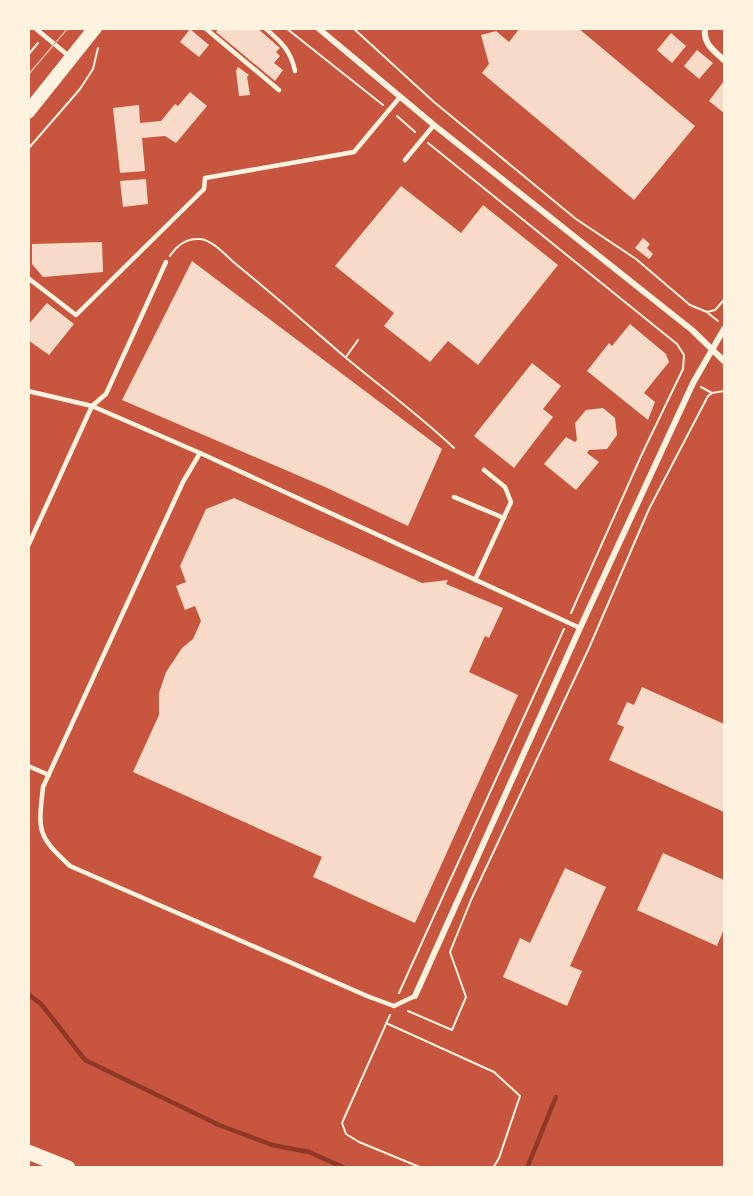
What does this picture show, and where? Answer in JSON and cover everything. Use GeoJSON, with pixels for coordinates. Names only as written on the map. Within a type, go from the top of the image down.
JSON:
{"type":"FeatureCollection","features":[{"type":"Feature","properties":{"kind":"highway"},"geometry":{"type":"LineString","coordinates":[[28,1152],[68,1167]]}},
{"type":"Feature","properties":{"kind":"main road"},"geometry":{"type":"LineString","coordinates":[[28,112],[95,28]]}},
{"type":"Feature","properties":{"kind":"street"},"geometry":{"type":"LineString","coordinates":[[705,28],[704,35],[710,48],[724,60]]}},
{"type":"Feature","properties":{"kind":"street"},"geometry":{"type":"LineString","coordinates":[[320,29],[434,125],[671,313],[724,361]]}},
{"type":"Feature","properties":{"kind":"street"},"geometry":{"type":"LineString","coordinates":[[416,996],[580,628],[693,383],[724,328]]}},
{"type":"Feature","properties":{"kind":"lane"},"geometry":{"type":"LineString","coordinates":[[35,28],[71,58]]}},
{"type":"Feature","properties":{"kind":"lane"},"geometry":{"type":"LineString","coordinates":[[205,28],[279,90]]}},
{"type":"Feature","properties":{"kind":"lane"},"geometry":{"type":"LineString","coordinates":[[265,28],[285,45],[293,60],[295,71]]}},
{"type":"Feature","properties":{"kind":"lane"},"geometry":{"type":"LineString","coordinates":[[28,278],[76,315],[204,189],[205,178],[354,152],[400,97]]}},
{"type":"Feature","properties":{"kind":"lane"},"geometry":{"type":"LineString","coordinates":[[405,160],[434,125]]}},
{"type":"Feature","properties":{"kind":"lane"},"geometry":{"type":"LineString","coordinates":[[28,546],[92,405],[106,393],[166,262]]}},
{"type":"Feature","properties":{"kind":"lane"},"geometry":{"type":"LineString","coordinates":[[28,391],[92,405],[580,628]]}},
{"type":"Feature","properties":{"kind":"lane"},"geometry":{"type":"LineString","coordinates":[[200,453],[183,482],[43,788],[39,823],[47,845],[70,866],[367,996],[394,1005],[416,996]]}},
{"type":"Feature","properties":{"kind":"lane"},"geometry":{"type":"LineString","coordinates":[[475,580],[510,502],[506,487],[484,470]]}},
{"type":"Feature","properties":{"kind":"lane"},"geometry":{"type":"LineString","coordinates":[[454,497],[504,518]]}},
{"type":"Feature","properties":{"kind":"lane"},"geometry":{"type":"LineString","coordinates":[[28,766],[49,775]]}},
{"type":"Feature","properties":{"kind":"path"},"geometry":{"type":"LineString","coordinates":[[286,28],[677,344],[684,355],[683,369],[677,383],[642,454],[342,1124],[346,1134],[359,1142],[422,1167]]}},
{"type":"Feature","properties":{"kind":"path"},"geometry":{"type":"LineString","coordinates":[[353,28],[434,102],[576,219],[636,259],[690,305],[707,312],[724,328]]}},
{"type":"Feature","properties":{"kind":"path"},"geometry":{"type":"LineString","coordinates":[[28,149],[87,79],[93,69],[99,45]]}},
{"type":"Feature","properties":{"kind":"path"},"geometry":{"type":"LineString","coordinates":[[166,262],[176,247],[187,240],[202,239],[217,248],[454,448]]}},
{"type":"Feature","properties":{"kind":"path"},"geometry":{"type":"LineString","coordinates":[[707,312],[715,310],[724,300]]}},
{"type":"Feature","properties":{"kind":"path"},"geometry":{"type":"LineString","coordinates":[[346,357],[358,340]]}},
{"type":"Feature","properties":{"kind":"path"},"geometry":{"type":"LineString","coordinates":[[413,1013],[452,1030],[466,997],[450,952],[470,905],[666,474],[708,396],[724,391]]}},
{"type":"Feature","properties":{"kind":"path"},"geometry":{"type":"LineString","coordinates":[[386,1023],[494,1072],[520,1096],[499,1158],[493,1167]]}},
{"type":"Feature","properties":{"kind":"building"},"geometry":{"type":"Polygon","coordinates":[[[219,28],[224,30],[226,28],[257,28],[280,48],[276,52],[280,56],[274,63],[283,70],[275,81],[216,32],[219,28]]]}},
{"type":"Feature","properties":{"kind":"building"},"geometry":{"type":"Polygon","coordinates":[[[520,28],[578,28],[695,126],[634,200],[482,73],[489,64],[481,35],[496,31],[509,42],[520,28]]]}},
{"type":"Feature","properties":{"kind":"building"},"geometry":{"type":"Polygon","coordinates":[[[190,29],[209,45],[199,57],[180,42],[190,29]]]}},
{"type":"Feature","properties":{"kind":"building"},"geometry":{"type":"Polygon","coordinates":[[[671,33],[686,46],[672,63],[657,50],[671,33]]]}},
{"type":"Feature","properties":{"kind":"building"},"geometry":{"type":"Polygon","coordinates":[[[697,50],[713,63],[699,79],[684,66],[697,50]]]}},
{"type":"Feature","properties":{"kind":"building"},"geometry":{"type":"Polygon","coordinates":[[[238,67],[249,75],[247,77],[250,95],[239,96],[236,71],[238,67]]]}},
{"type":"Feature","properties":{"kind":"building"},"geometry":{"type":"Polygon","coordinates":[[[724,81],[724,113],[709,101],[724,81]]]}},
{"type":"Feature","properties":{"kind":"building"},"geometry":{"type":"Polygon","coordinates":[[[190,92],[207,106],[176,143],[165,136],[142,138],[145,171],[120,173],[113,108],[139,105],[140,123],[161,121],[175,104],[178,106],[190,92]]]}},
{"type":"Feature","properties":{"kind":"building"},"geometry":{"type":"Polygon","coordinates":[[[146,179],[148,204],[123,207],[120,181],[146,179]]]}},
{"type":"Feature","properties":{"kind":"building"},"geometry":{"type":"Polygon","coordinates":[[[401,186],[461,233],[483,205],[558,265],[478,365],[448,341],[430,362],[384,326],[394,313],[335,266],[401,186]]]}},
{"type":"Feature","properties":{"kind":"building"},"geometry":{"type":"Polygon","coordinates":[[[643,238],[650,244],[647,248],[653,254],[649,259],[635,248],[643,238]]]}},
{"type":"Feature","properties":{"kind":"building"},"geometry":{"type":"Polygon","coordinates":[[[102,242],[103,272],[43,277],[32,264],[32,244],[102,242]]]}},
{"type":"Feature","properties":{"kind":"building"},"geometry":{"type":"Polygon","coordinates":[[[192,261],[442,449],[408,526],[325,487],[122,400],[192,261]]]}},
{"type":"Feature","properties":{"kind":"building"},"geometry":{"type":"Polygon","coordinates":[[[47,303],[74,324],[49,355],[28,340],[28,325],[47,303]]]}},
{"type":"Feature","properties":{"kind":"building"},"geometry":{"type":"Polygon","coordinates":[[[630,324],[666,354],[669,362],[644,393],[655,402],[648,420],[587,371],[609,343],[612,346],[630,324]]]}},
{"type":"Feature","properties":{"kind":"building"},"geometry":{"type":"Polygon","coordinates":[[[532,363],[561,386],[543,409],[553,417],[514,468],[474,436],[532,363]]]}},
{"type":"Feature","properties":{"kind":"building"},"geometry":{"type":"Polygon","coordinates":[[[603,408],[615,418],[617,435],[607,449],[589,450],[587,453],[599,462],[576,490],[544,464],[566,437],[575,442],[577,440],[575,423],[586,410],[603,408]]]}},
{"type":"Feature","properties":{"kind":"building"},"geometry":{"type":"Polygon","coordinates":[[[234,498],[422,583],[448,580],[446,584],[503,608],[489,638],[485,636],[469,672],[518,695],[415,923],[313,877],[322,857],[133,772],[159,715],[159,693],[166,672],[182,648],[193,639],[201,621],[195,606],[185,610],[176,586],[186,582],[180,566],[206,509],[234,498]]]}},
{"type":"Feature","properties":{"kind":"building"},"geometry":{"type":"Polygon","coordinates":[[[642,687],[724,724],[724,812],[609,760],[624,727],[617,724],[627,702],[634,705],[642,687]]]}},
{"type":"Feature","properties":{"kind":"building"},"geometry":{"type":"Polygon","coordinates":[[[663,853],[724,880],[724,929],[717,946],[637,910],[663,853]]]}},
{"type":"Feature","properties":{"kind":"building"},"geometry":{"type":"Polygon","coordinates":[[[565,868],[606,887],[570,966],[582,971],[567,1006],[503,977],[520,938],[530,943],[565,868]]]}},
{"type":"Feature","properties":{"kind":"waterway"},"geometry":{"type":"LineString","coordinates":[[28,994],[41,1004],[85,1060],[219,1125],[272,1145],[309,1152],[345,1168]]}},
{"type":"Feature","properties":{"kind":"waterway"},"geometry":{"type":"LineString","coordinates":[[527,1168],[556,1097]]}},
{"type":"Feature","properties":{"kind":"tram line"},"geometry":{"type":"LineString","coordinates":[[28,75],[68,28]]}}]}
